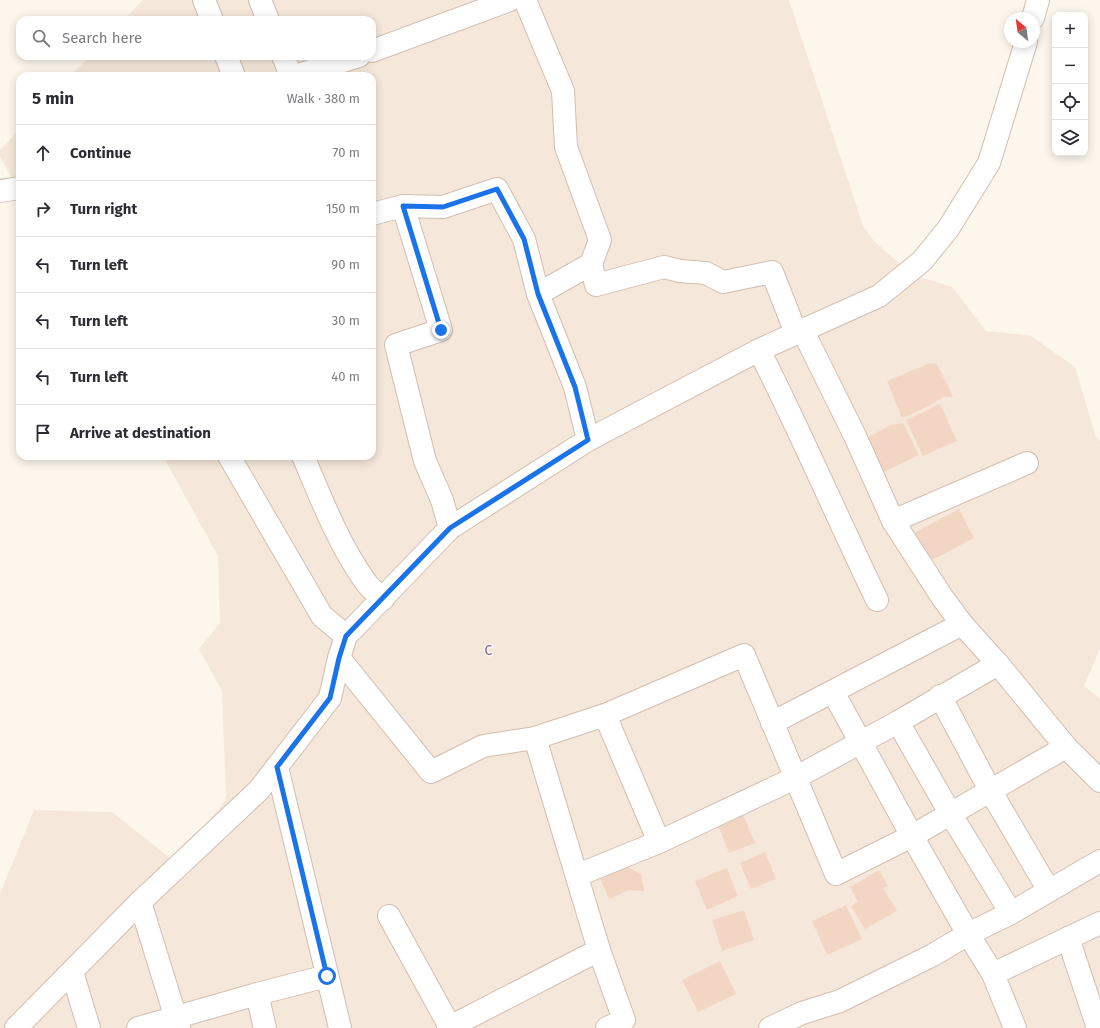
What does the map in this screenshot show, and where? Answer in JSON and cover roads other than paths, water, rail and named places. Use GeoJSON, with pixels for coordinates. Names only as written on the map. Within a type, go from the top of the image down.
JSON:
{"type":"FeatureCollection","features":[{"type":"Feature","properties":{"kind":"street"},"geometry":{"type":"LineString","coordinates":[[204,0],[210,16]]}},
{"type":"Feature","properties":{"kind":"street"},"geometry":{"type":"LineString","coordinates":[[260,0],[266,16]]}},
{"type":"Feature","properties":{"kind":"street"},"geometry":{"type":"LineString","coordinates":[[376,50],[510,0]]}},
{"type":"Feature","properties":{"kind":"street"},"geometry":{"type":"LineString","coordinates":[[525,0],[563,91],[566,147],[600,240],[591,264],[596,285],[664,267],[680,271],[706,273],[723,282],[772,272],[800,332],[855,436],[893,520],[942,597],[962,624],[998,664],[1066,747],[1100,781]]}},
{"type":"Feature","properties":{"kind":"street"},"geometry":{"type":"LineString","coordinates":[[1035,12],[1038,0]]}},
{"type":"Feature","properties":{"kind":"street"},"geometry":{"type":"LineString","coordinates":[[16,1028],[140,902],[259,790],[330,698],[339,658],[346,636],[450,528],[588,440],[759,350],[879,296],[922,261],[948,229],[989,163],[1024,48]]}},
{"type":"Feature","properties":{"kind":"street"},"geometry":{"type":"LineString","coordinates":[[228,60],[232,72]]}},
{"type":"Feature","properties":{"kind":"street"},"geometry":{"type":"LineString","coordinates":[[285,60],[289,72]]}},
{"type":"Feature","properties":{"kind":"street"},"geometry":{"type":"LineString","coordinates":[[308,72],[346,60]]}},
{"type":"Feature","properties":{"kind":"street"},"geometry":{"type":"LineString","coordinates":[[0,191],[16,189]]}},
{"type":"Feature","properties":{"kind":"street"},"geometry":{"type":"LineString","coordinates":[[376,213],[403,206],[443,207],[497,189],[524,239],[538,294],[575,387],[588,440]]}},
{"type":"Feature","properties":{"kind":"street"},"geometry":{"type":"LineString","coordinates":[[403,206],[441,330],[396,345],[425,461],[442,500],[450,528]]}},
{"type":"Feature","properties":{"kind":"street"},"geometry":{"type":"LineString","coordinates":[[538,294],[591,264]]}},
{"type":"Feature","properties":{"kind":"street"},"geometry":{"type":"LineString","coordinates":[[759,350],[798,428],[834,511],[877,600]]}},
{"type":"Feature","properties":{"kind":"street"},"geometry":{"type":"LineString","coordinates":[[231,460],[322,616],[346,636]]}},
{"type":"Feature","properties":{"kind":"street"},"geometry":{"type":"LineString","coordinates":[[305,460],[327,511],[345,547],[366,583],[383,599]]}},
{"type":"Feature","properties":{"kind":"street"},"geometry":{"type":"LineString","coordinates":[[893,520],[1027,462]]}},
{"type":"Feature","properties":{"kind":"street"},"geometry":{"type":"LineString","coordinates":[[772,723],[962,624]]}},
{"type":"Feature","properties":{"kind":"street"},"geometry":{"type":"LineString","coordinates":[[339,658],[431,772],[483,746],[535,738],[606,715],[744,655],[836,874],[912,836],[1066,747]]}},
{"type":"Feature","properties":{"kind":"street"},"geometry":{"type":"LineString","coordinates":[[578,875],[659,842],[795,778],[898,722],[940,696],[998,664]]}},
{"type":"Feature","properties":{"kind":"street"},"geometry":{"type":"LineString","coordinates":[[833,692],[912,836],[968,934],[993,974],[1015,1028]]}},
{"type":"Feature","properties":{"kind":"street"},"geometry":{"type":"LineString","coordinates":[[940,696],[990,790],[1048,889]]}},
{"type":"Feature","properties":{"kind":"street"},"geometry":{"type":"LineString","coordinates":[[606,715],[659,842]]}},
{"type":"Feature","properties":{"kind":"street"},"geometry":{"type":"LineString","coordinates":[[898,722],[950,813],[1011,913]]}},
{"type":"Feature","properties":{"kind":"street"},"geometry":{"type":"LineString","coordinates":[[535,738],[578,875],[599,950],[624,1020],[607,1028]]}},
{"type":"Feature","properties":{"kind":"street"},"geometry":{"type":"LineString","coordinates":[[277,767],[340,1028]]}},
{"type":"Feature","properties":{"kind":"street"},"geometry":{"type":"LineString","coordinates":[[770,1028],[802,1013],[840,1001],[934,955],[968,934],[1011,913],[1048,889],[1100,860]]}},
{"type":"Feature","properties":{"kind":"street"},"geometry":{"type":"LineString","coordinates":[[140,902],[178,1022]]}},
{"type":"Feature","properties":{"kind":"street"},"geometry":{"type":"LineString","coordinates":[[388,916],[449,1028],[599,950]]}},
{"type":"Feature","properties":{"kind":"street"},"geometry":{"type":"LineString","coordinates":[[993,974],[1100,923]]}},
{"type":"Feature","properties":{"kind":"street"},"geometry":{"type":"LineString","coordinates":[[1068,938],[1098,1028]]}},
{"type":"Feature","properties":{"kind":"street"},"geometry":{"type":"LineString","coordinates":[[72,972],[89,1028]]}},
{"type":"Feature","properties":{"kind":"street"},"geometry":{"type":"LineString","coordinates":[[138,1028],[178,1022],[257,994],[327,976]]}},
{"type":"Feature","properties":{"kind":"street"},"geometry":{"type":"LineString","coordinates":[[257,994],[264,1028]]}},
{"type":"Feature","properties":{"kind":"district","name":"C"},"geometry":{"type":"Point","coordinates":[489,650]}}]}
